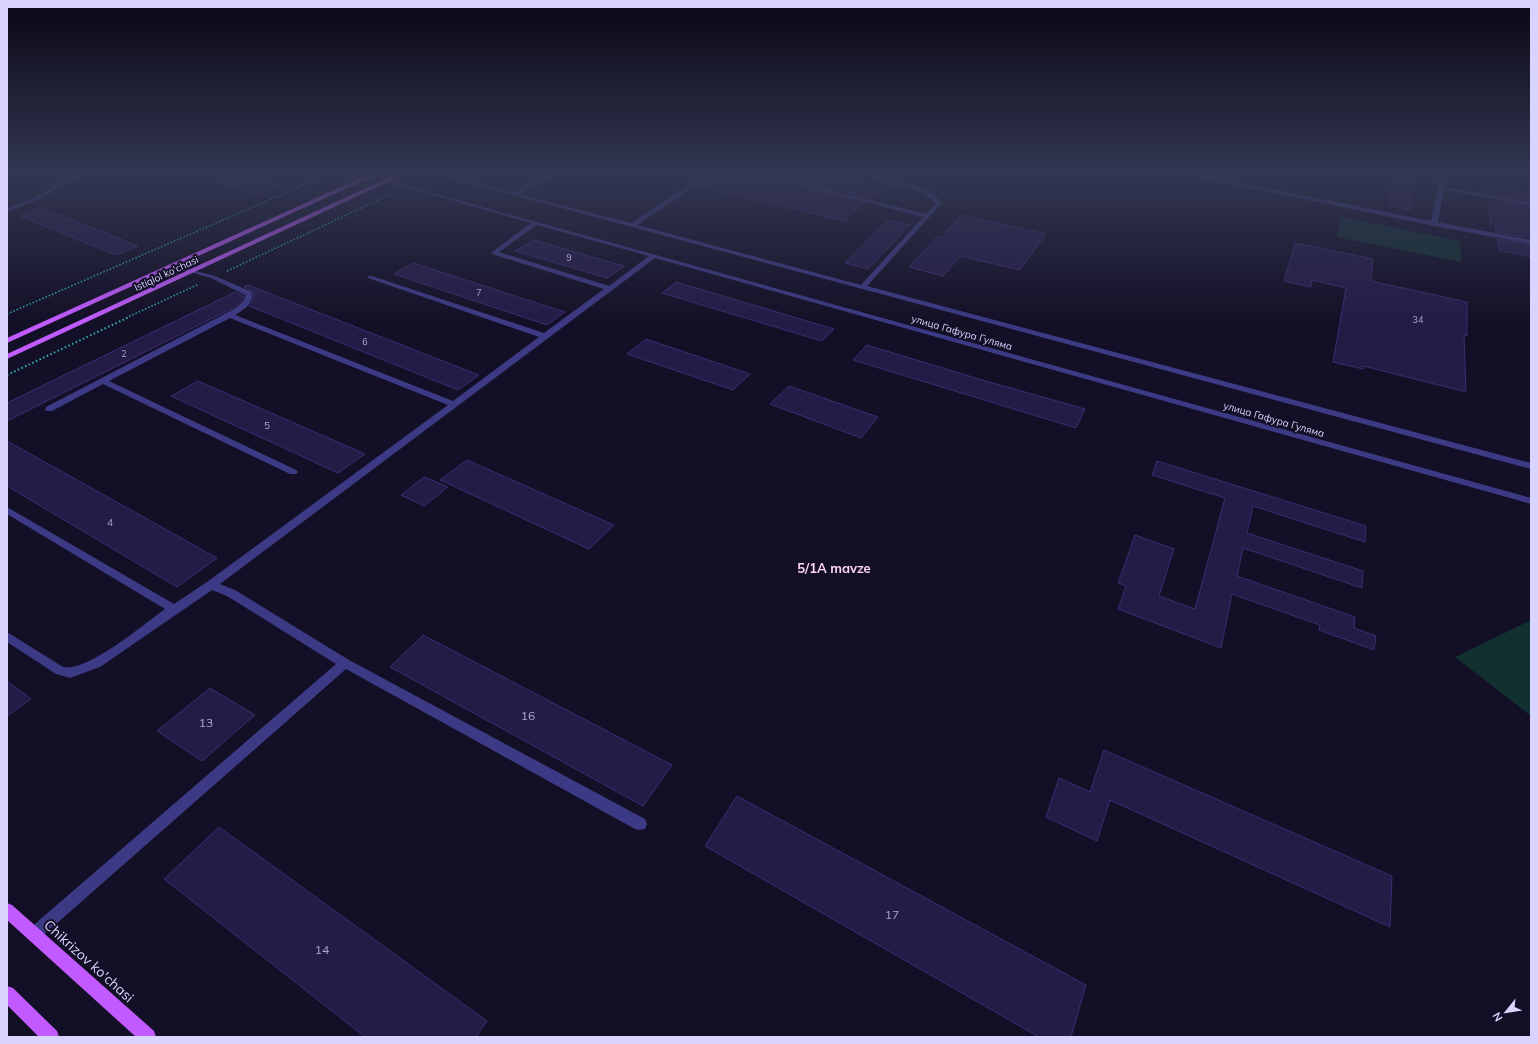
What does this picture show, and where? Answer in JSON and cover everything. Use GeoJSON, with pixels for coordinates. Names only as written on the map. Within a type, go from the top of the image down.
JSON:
{"type":"FeatureCollection","features":[{"type":"Feature","properties":{"kind":"main road","name":"Istiqlol ko'chasi"},"geometry":{"type":"LineString","coordinates":[[7,341],[264,225]]}},
{"type":"Feature","properties":{"kind":"main road","name":"Istiqlol ko'chasi"},"geometry":{"type":"LineString","coordinates":[[7,357],[294,225]]}},
{"type":"Feature","properties":{"kind":"main road","name":"Chikrizov ko'chasi"},"geometry":{"type":"LineString","coordinates":[[7,910],[148,1037]]}},
{"type":"Feature","properties":{"kind":"main road"},"geometry":{"type":"LineString","coordinates":[[7,994],[51,1037]]}},
{"type":"Feature","properties":{"kind":"street"},"geometry":{"type":"LineString","coordinates":[[533,225],[495,250],[494,253],[609,288]]}},
{"type":"Feature","properties":{"kind":"street","name":"улица Гафура Гуляма"},"geometry":{"type":"LineString","coordinates":[[542,225],[1531,501]]}},
{"type":"Feature","properties":{"kind":"street"},"geometry":{"type":"LineString","coordinates":[[626,225],[1531,466]]}},
{"type":"Feature","properties":{"kind":"street"},"geometry":{"type":"LineString","coordinates":[[862,288],[920,225]]}},
{"type":"Feature","properties":{"kind":"street"},"geometry":{"type":"LineString","coordinates":[[1438,225],[1531,242]]}},
{"type":"Feature","properties":{"kind":"street"},"geometry":{"type":"LineString","coordinates":[[7,636],[60,671],[70,673],[96,664],[211,585],[653,256]]}},
{"type":"Feature","properties":{"kind":"street"},"geometry":{"type":"LineString","coordinates":[[49,409],[239,310],[248,301],[249,294],[213,277],[174,266]]}},
{"type":"Feature","properties":{"kind":"street"},"geometry":{"type":"LineString","coordinates":[[370,276],[544,336]]}},
{"type":"Feature","properties":{"kind":"street"},"geometry":{"type":"LineString","coordinates":[[229,315],[454,404]]}},
{"type":"Feature","properties":{"kind":"street"},"geometry":{"type":"LineString","coordinates":[[103,381],[293,472]]}},
{"type":"Feature","properties":{"kind":"street"},"geometry":{"type":"LineString","coordinates":[[7,510],[174,609]]}},
{"type":"Feature","properties":{"kind":"street"},"geometry":{"type":"LineString","coordinates":[[211,585],[231,593],[345,662],[640,824]]}},
{"type":"Feature","properties":{"kind":"street"},"geometry":{"type":"LineString","coordinates":[[34,934],[345,662]]}},
{"type":"Feature","properties":{"kind":"path"},"geometry":{"type":"LineString","coordinates":[[7,314],[212,225]]}},
{"type":"Feature","properties":{"kind":"green space"},"geometry":{"type":"Polygon","coordinates":[[[1339,225],[1379,225],[1460,241],[1461,262],[1337,237],[1339,225]]]}},
{"type":"Feature","properties":{"kind":"green space"},"geometry":{"type":"Polygon","coordinates":[[[1531,620],[1531,716],[1455,657],[1531,620]]]}},
{"type":"Feature","properties":{"kind":"building"},"geometry":{"type":"Polygon","coordinates":[[[41,225],[84,225],[138,246],[116,255],[41,225]]]}},
{"type":"Feature","properties":{"kind":"building"},"geometry":{"type":"Polygon","coordinates":[[[883,225],[910,225],[868,269],[845,263],[883,225]]]}},
{"type":"Feature","properties":{"kind":"building"},"geometry":{"type":"Polygon","coordinates":[[[952,225],[1004,225],[1046,234],[1020,270],[960,256],[943,276],[909,267],[937,237],[940,238],[952,225]]]}},
{"type":"Feature","properties":{"kind":"building"},"geometry":{"type":"Polygon","coordinates":[[[1494,225],[1531,225],[1531,238],[1496,232],[1495,225],[1494,225]]]}},
{"type":"Feature","properties":{"kind":"building"},"geometry":{"type":"Polygon","coordinates":[[[1497,239],[1531,245],[1531,257],[1499,250],[1497,239]]]}},
{"type":"Feature","properties":{"kind":"building"},"geometry":{"type":"Polygon","coordinates":[[[534,240],[624,266],[607,278],[515,251],[534,240]]]}},
{"type":"Feature","properties":{"kind":"building"},"geometry":{"type":"Polygon","coordinates":[[[1295,243],[1373,259],[1371,281],[1467,302],[1467,336],[1464,335],[1466,392],[1363,366],[1363,369],[1333,362],[1346,288],[1312,280],[1311,287],[1284,281],[1295,243]]]}},
{"type":"Feature","properties":{"kind":"building"},"geometry":{"type":"Polygon","coordinates":[[[413,263],[565,312],[547,325],[394,274],[413,263]]]}},
{"type":"Feature","properties":{"kind":"building"},"geometry":{"type":"Polygon","coordinates":[[[676,282],[834,329],[822,341],[662,293],[676,282]]]}},
{"type":"Feature","properties":{"kind":"building"},"geometry":{"type":"Polygon","coordinates":[[[248,285],[479,375],[458,390],[249,306],[253,300],[254,292],[244,287],[248,285]]]}},
{"type":"Feature","properties":{"kind":"building"},"geometry":{"type":"Polygon","coordinates":[[[235,292],[243,296],[243,299],[235,307],[7,421],[7,403],[235,292]]]}},
{"type":"Feature","properties":{"kind":"building"},"geometry":{"type":"Polygon","coordinates":[[[646,339],[750,374],[733,390],[627,354],[646,339]]]}},
{"type":"Feature","properties":{"kind":"building"},"geometry":{"type":"Polygon","coordinates":[[[867,345],[1085,409],[1076,428],[853,360],[867,345]]]}},
{"type":"Feature","properties":{"kind":"building"},"geometry":{"type":"Polygon","coordinates":[[[198,381],[365,454],[338,473],[171,396],[198,381]]]}},
{"type":"Feature","properties":{"kind":"building"},"geometry":{"type":"Polygon","coordinates":[[[789,386],[878,417],[861,438],[770,404],[789,386]]]}},
{"type":"Feature","properties":{"kind":"building"},"geometry":{"type":"Polygon","coordinates":[[[7,441],[217,558],[177,587],[7,486],[7,441]]]}},
{"type":"Feature","properties":{"kind":"building"},"geometry":{"type":"Polygon","coordinates":[[[467,460],[614,525],[589,549],[440,480],[467,460]]]}},
{"type":"Feature","properties":{"kind":"building"},"geometry":{"type":"Polygon","coordinates":[[[1157,461],[1366,526],[1365,542],[1253,506],[1247,533],[1363,571],[1362,588],[1243,548],[1237,576],[1355,617],[1354,628],[1376,636],[1374,650],[1319,630],[1320,625],[1232,594],[1221,648],[1118,609],[1126,586],[1118,583],[1135,535],[1174,549],[1159,596],[1195,609],[1225,498],[1152,475],[1157,461]]]}},
{"type":"Feature","properties":{"kind":"building"},"geometry":{"type":"Polygon","coordinates":[[[424,477],[448,487],[424,506],[401,495],[424,477]]]}},
{"type":"Feature","properties":{"kind":"building"},"geometry":{"type":"Polygon","coordinates":[[[423,635],[672,765],[643,806],[390,667],[423,635]]]}},
{"type":"Feature","properties":{"kind":"building"},"geometry":{"type":"Polygon","coordinates":[[[7,681],[31,699],[7,716],[7,681]]]}},
{"type":"Feature","properties":{"kind":"building"},"geometry":{"type":"Polygon","coordinates":[[[210,688],[255,715],[202,761],[157,731],[210,688]]]}},
{"type":"Feature","properties":{"kind":"building"},"geometry":{"type":"Polygon","coordinates":[[[1104,750],[1392,876],[1390,927],[1110,800],[1097,841],[1046,817],[1059,778],[1090,792],[1104,750]]]}},
{"type":"Feature","properties":{"kind":"building"},"geometry":{"type":"Polygon","coordinates":[[[737,796],[1086,985],[1071,1037],[1039,1037],[705,846],[737,796]]]}},
{"type":"Feature","properties":{"kind":"building"},"geometry":{"type":"Polygon","coordinates":[[[219,827],[487,1021],[476,1037],[365,1037],[164,879],[219,827]]]}},
{"type":"Feature","properties":{"kind":"district","name":"5/1A mavze"},"geometry":{"type":"Point","coordinates":[834,568]}}]}
